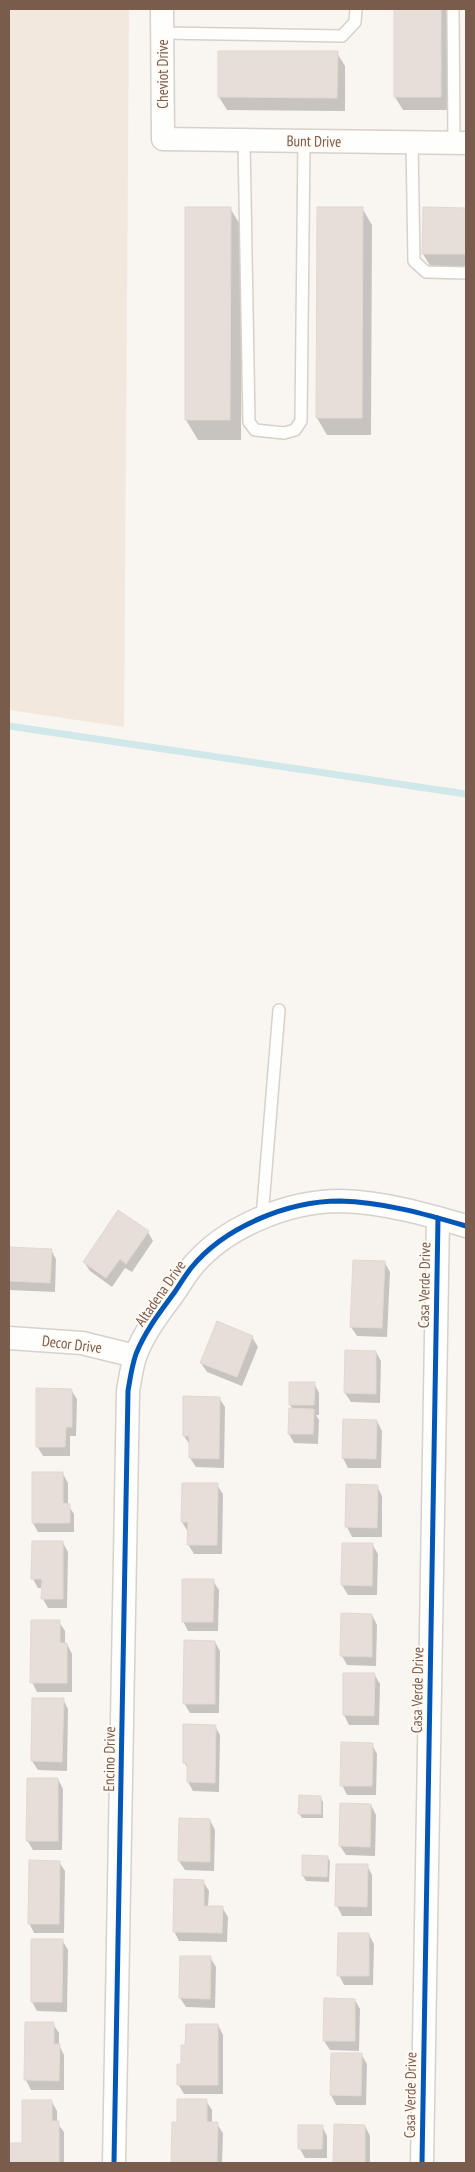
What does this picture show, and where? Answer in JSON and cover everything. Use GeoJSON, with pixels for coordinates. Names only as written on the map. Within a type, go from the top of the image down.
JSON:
{"type":"FeatureCollection","features":[{"type":"Feature","properties":{"kind":"street","name":"Cheviot Drive"},"geometry":{"type":"LineString","coordinates":[[162,9],[163,138]]}},
{"type":"Feature","properties":{"kind":"street","name":"Bunt Drive"},"geometry":{"type":"LineString","coordinates":[[163,138],[460,143]]}},
{"type":"Feature","properties":{"kind":"street","name":"Altadena Drive"},"geometry":{"type":"LineString","coordinates":[[135,1356],[146,1333],[192,1266],[223,1238],[239,1228],[262,1218],[285,1210],[339,1201],[406,1210],[466,1226]]}},
{"type":"Feature","properties":{"kind":"street","name":"Casa Verde Drive"},"geometry":{"type":"LineString","coordinates":[[422,2163],[438,1218]]}},
{"type":"Feature","properties":{"kind":"street","name":"Decor Drive"},"geometry":{"type":"LineString","coordinates":[[9,1338],[82,1343],[135,1356]]}},
{"type":"Feature","properties":{"kind":"street","name":"Encino Drive"},"geometry":{"type":"LineString","coordinates":[[114,2163],[128,1391],[135,1356]]}},
{"type":"Feature","properties":{"kind":"lane"},"geometry":{"type":"LineString","coordinates":[[162,33],[342,36],[355,22],[356,9]]}},
{"type":"Feature","properties":{"kind":"lane"},"geometry":{"type":"LineString","coordinates":[[453,9],[460,143]]}},
{"type":"Feature","properties":{"kind":"lane"},"geometry":{"type":"LineString","coordinates":[[244,140],[249,422],[255,430],[284,433],[295,430],[301,421],[304,141]]}},
{"type":"Feature","properties":{"kind":"lane"},"geometry":{"type":"LineString","coordinates":[[412,142],[414,261],[426,272],[466,273]]}},
{"type":"Feature","properties":{"kind":"lane"},"geometry":{"type":"LineString","coordinates":[[262,1218],[279,1010]]}},
{"type":"Feature","properties":{"kind":"shaded area"},"geometry":{"type":"Polygon","coordinates":[[[9,9],[129,9],[124,727],[9,710],[9,9]]]}},
{"type":"Feature","properties":{"kind":"building"},"geometry":{"type":"Polygon","coordinates":[[[394,9],[441,9],[441,97],[394,97],[394,9]]]}},
{"type":"Feature","properties":{"kind":"building"},"geometry":{"type":"Polygon","coordinates":[[[218,51],[338,51],[337,98],[218,97],[218,51]]]}},
{"type":"Feature","properties":{"kind":"building"},"geometry":{"type":"Polygon","coordinates":[[[185,207],[231,207],[230,420],[185,420],[185,207]]]}},
{"type":"Feature","properties":{"kind":"building"},"geometry":{"type":"Polygon","coordinates":[[[317,207],[363,207],[362,418],[316,418],[317,207]]]}},
{"type":"Feature","properties":{"kind":"building"},"geometry":{"type":"Polygon","coordinates":[[[423,207],[466,208],[466,254],[422,254],[423,207]]]}},
{"type":"Feature","properties":{"kind":"building"},"geometry":{"type":"Polygon","coordinates":[[[118,1210],[149,1231],[126,1264],[120,1259],[106,1278],[83,1262],[118,1210]]]}},
{"type":"Feature","properties":{"kind":"building"},"geometry":{"type":"Polygon","coordinates":[[[9,1247],[52,1249],[50,1283],[9,1281],[9,1247]]]}},
{"type":"Feature","properties":{"kind":"building"},"geometry":{"type":"Polygon","coordinates":[[[353,1260],[385,1261],[382,1328],[350,1327],[353,1260]]]}},
{"type":"Feature","properties":{"kind":"building"},"geometry":{"type":"Polygon","coordinates":[[[217,1321],[253,1336],[237,1377],[200,1363],[217,1321]]]}},
{"type":"Feature","properties":{"kind":"building"},"geometry":{"type":"Polygon","coordinates":[[[345,1350],[376,1351],[376,1394],[344,1393],[345,1350]]]}},
{"type":"Feature","properties":{"kind":"building"},"geometry":{"type":"Polygon","coordinates":[[[289,1382],[315,1382],[314,1405],[289,1405],[289,1382]]]}},
{"type":"Feature","properties":{"kind":"building"},"geometry":{"type":"Polygon","coordinates":[[[36,1388],[72,1389],[72,1427],[66,1427],[65,1447],[36,1447],[36,1388]]]}},
{"type":"Feature","properties":{"kind":"building"},"geometry":{"type":"Polygon","coordinates":[[[183,1396],[220,1397],[219,1459],[189,1458],[189,1436],[183,1436],[183,1396]]]}},
{"type":"Feature","properties":{"kind":"building"},"geometry":{"type":"Polygon","coordinates":[[[289,1408],[314,1409],[313,1434],[288,1434],[289,1408]]]}},
{"type":"Feature","properties":{"kind":"building"},"geometry":{"type":"Polygon","coordinates":[[[343,1419],[377,1420],[376,1459],[342,1458],[343,1419]]]}},
{"type":"Feature","properties":{"kind":"building"},"geometry":{"type":"Polygon","coordinates":[[[32,1472],[63,1472],[63,1503],[70,1504],[70,1523],[32,1523],[32,1472]]]}},
{"type":"Feature","properties":{"kind":"building"},"geometry":{"type":"Polygon","coordinates":[[[182,1483],[218,1483],[217,1545],[187,1545],[188,1522],[181,1522],[182,1483]]]}},
{"type":"Feature","properties":{"kind":"building"},"geometry":{"type":"Polygon","coordinates":[[[346,1484],[378,1485],[377,1528],[345,1527],[346,1484]]]}},
{"type":"Feature","properties":{"kind":"building"},"geometry":{"type":"Polygon","coordinates":[[[32,1541],[63,1541],[63,1599],[41,1599],[42,1579],[31,1579],[32,1541]]]}},
{"type":"Feature","properties":{"kind":"building"},"geometry":{"type":"Polygon","coordinates":[[[342,1543],[373,1543],[372,1586],[341,1585],[342,1543]]]}},
{"type":"Feature","properties":{"kind":"building"},"geometry":{"type":"Polygon","coordinates":[[[182,1579],[214,1579],[213,1622],[182,1622],[182,1579]]]}},
{"type":"Feature","properties":{"kind":"building"},"geometry":{"type":"Polygon","coordinates":[[[341,1613],[372,1614],[372,1657],[340,1656],[341,1613]]]}},
{"type":"Feature","properties":{"kind":"building"},"geometry":{"type":"Polygon","coordinates":[[[31,1620],[60,1620],[60,1643],[67,1643],[67,1683],[30,1683],[31,1620]]]}},
{"type":"Feature","properties":{"kind":"building"},"geometry":{"type":"Polygon","coordinates":[[[184,1640],[215,1641],[215,1704],[183,1704],[184,1640]]]}},
{"type":"Feature","properties":{"kind":"building"},"geometry":{"type":"Polygon","coordinates":[[[343,1673],[375,1673],[374,1716],[343,1715],[343,1673]]]}},
{"type":"Feature","properties":{"kind":"building"},"geometry":{"type":"Polygon","coordinates":[[[32,1698],[64,1698],[62,1762],[31,1761],[32,1698]]]}},
{"type":"Feature","properties":{"kind":"building"},"geometry":{"type":"Polygon","coordinates":[[[183,1724],[216,1725],[215,1783],[187,1782],[187,1763],[183,1763],[183,1724]]]}},
{"type":"Feature","properties":{"kind":"building"},"geometry":{"type":"Polygon","coordinates":[[[341,1742],[373,1743],[372,1786],[340,1786],[341,1742]]]}},
{"type":"Feature","properties":{"kind":"building"},"geometry":{"type":"Polygon","coordinates":[[[27,1778],[58,1778],[58,1841],[26,1841],[27,1778]]]}},
{"type":"Feature","properties":{"kind":"building"},"geometry":{"type":"Polygon","coordinates":[[[299,1795],[321,1796],[321,1814],[298,1814],[299,1795]]]}},
{"type":"Feature","properties":{"kind":"building"},"geometry":{"type":"Polygon","coordinates":[[[340,1803],[371,1804],[370,1847],[339,1846],[340,1803]]]}},
{"type":"Feature","properties":{"kind":"building"},"geometry":{"type":"Polygon","coordinates":[[[179,1818],[210,1819],[210,1862],[178,1861],[179,1818]]]}},
{"type":"Feature","properties":{"kind":"building"},"geometry":{"type":"Polygon","coordinates":[[[302,1855],[328,1856],[327,1877],[302,1876],[302,1855]]]}},
{"type":"Feature","properties":{"kind":"building"},"geometry":{"type":"Polygon","coordinates":[[[29,1860],[60,1861],[59,1924],[28,1924],[29,1860]]]}},
{"type":"Feature","properties":{"kind":"building"},"geometry":{"type":"Polygon","coordinates":[[[336,1864],[368,1864],[367,1907],[335,1906],[336,1864]]]}},
{"type":"Feature","properties":{"kind":"building"},"geometry":{"type":"Polygon","coordinates":[[[174,1879],[204,1880],[204,1906],[223,1906],[222,1933],[173,1932],[174,1879]]]}},
{"type":"Feature","properties":{"kind":"building"},"geometry":{"type":"Polygon","coordinates":[[[338,1933],[369,1933],[369,1976],[337,1976],[338,1933]]]}},
{"type":"Feature","properties":{"kind":"building"},"geometry":{"type":"Polygon","coordinates":[[[31,1939],[63,1939],[62,2002],[31,2002],[31,1939]]]}},
{"type":"Feature","properties":{"kind":"building"},"geometry":{"type":"Polygon","coordinates":[[[180,1956],[211,1956],[210,1999],[179,1998],[180,1956]]]}},
{"type":"Feature","properties":{"kind":"building"},"geometry":{"type":"Polygon","coordinates":[[[324,1998],[355,1999],[355,2041],[323,2041],[324,1998]]]}},
{"type":"Feature","properties":{"kind":"building"},"geometry":{"type":"Polygon","coordinates":[[[25,2022],[54,2022],[54,2044],[60,2044],[59,2081],[24,2080],[25,2022]]]}},
{"type":"Feature","properties":{"kind":"building"},"geometry":{"type":"Polygon","coordinates":[[[186,2024],[218,2024],[218,2085],[177,2085],[177,2064],[181,2064],[181,2045],[185,2045],[186,2024]]]}},
{"type":"Feature","properties":{"kind":"building"},"geometry":{"type":"Polygon","coordinates":[[[331,2053],[362,2053],[361,2096],[330,2095],[331,2053]]]}},
{"type":"Feature","properties":{"kind":"building"},"geometry":{"type":"Polygon","coordinates":[[[177,2099],[207,2099],[207,2122],[218,2122],[217,2162],[171,2162],[172,2122],[177,2122],[177,2099]]]}},
{"type":"Feature","properties":{"kind":"building"},"geometry":{"type":"Polygon","coordinates":[[[22,2100],[52,2100],[52,2121],[59,2121],[59,2163],[9,2162],[9,2143],[22,2143],[22,2100]]]}},
{"type":"Feature","properties":{"kind":"building"},"geometry":{"type":"Polygon","coordinates":[[[334,2124],[365,2125],[365,2163],[333,2163],[334,2124]]]}},
{"type":"Feature","properties":{"kind":"building"},"geometry":{"type":"Polygon","coordinates":[[[298,2125],[323,2125],[322,2149],[298,2149],[298,2125]]]}},
{"type":"Feature","properties":{"kind":"waterway"},"geometry":{"type":"LineString","coordinates":[[9,726],[466,794]]}},
{"type":"Feature","properties":{"kind":"cycle path"},"geometry":{"type":"LineString","coordinates":[[114,2163],[128,1391],[136,1354],[153,1322],[191,1268],[221,1240],[258,1219],[299,1206],[340,1201],[388,1206],[466,1226]]}},
{"type":"Feature","properties":{"kind":"cycle path"},"geometry":{"type":"LineString","coordinates":[[422,2163],[438,1218]]}}]}
